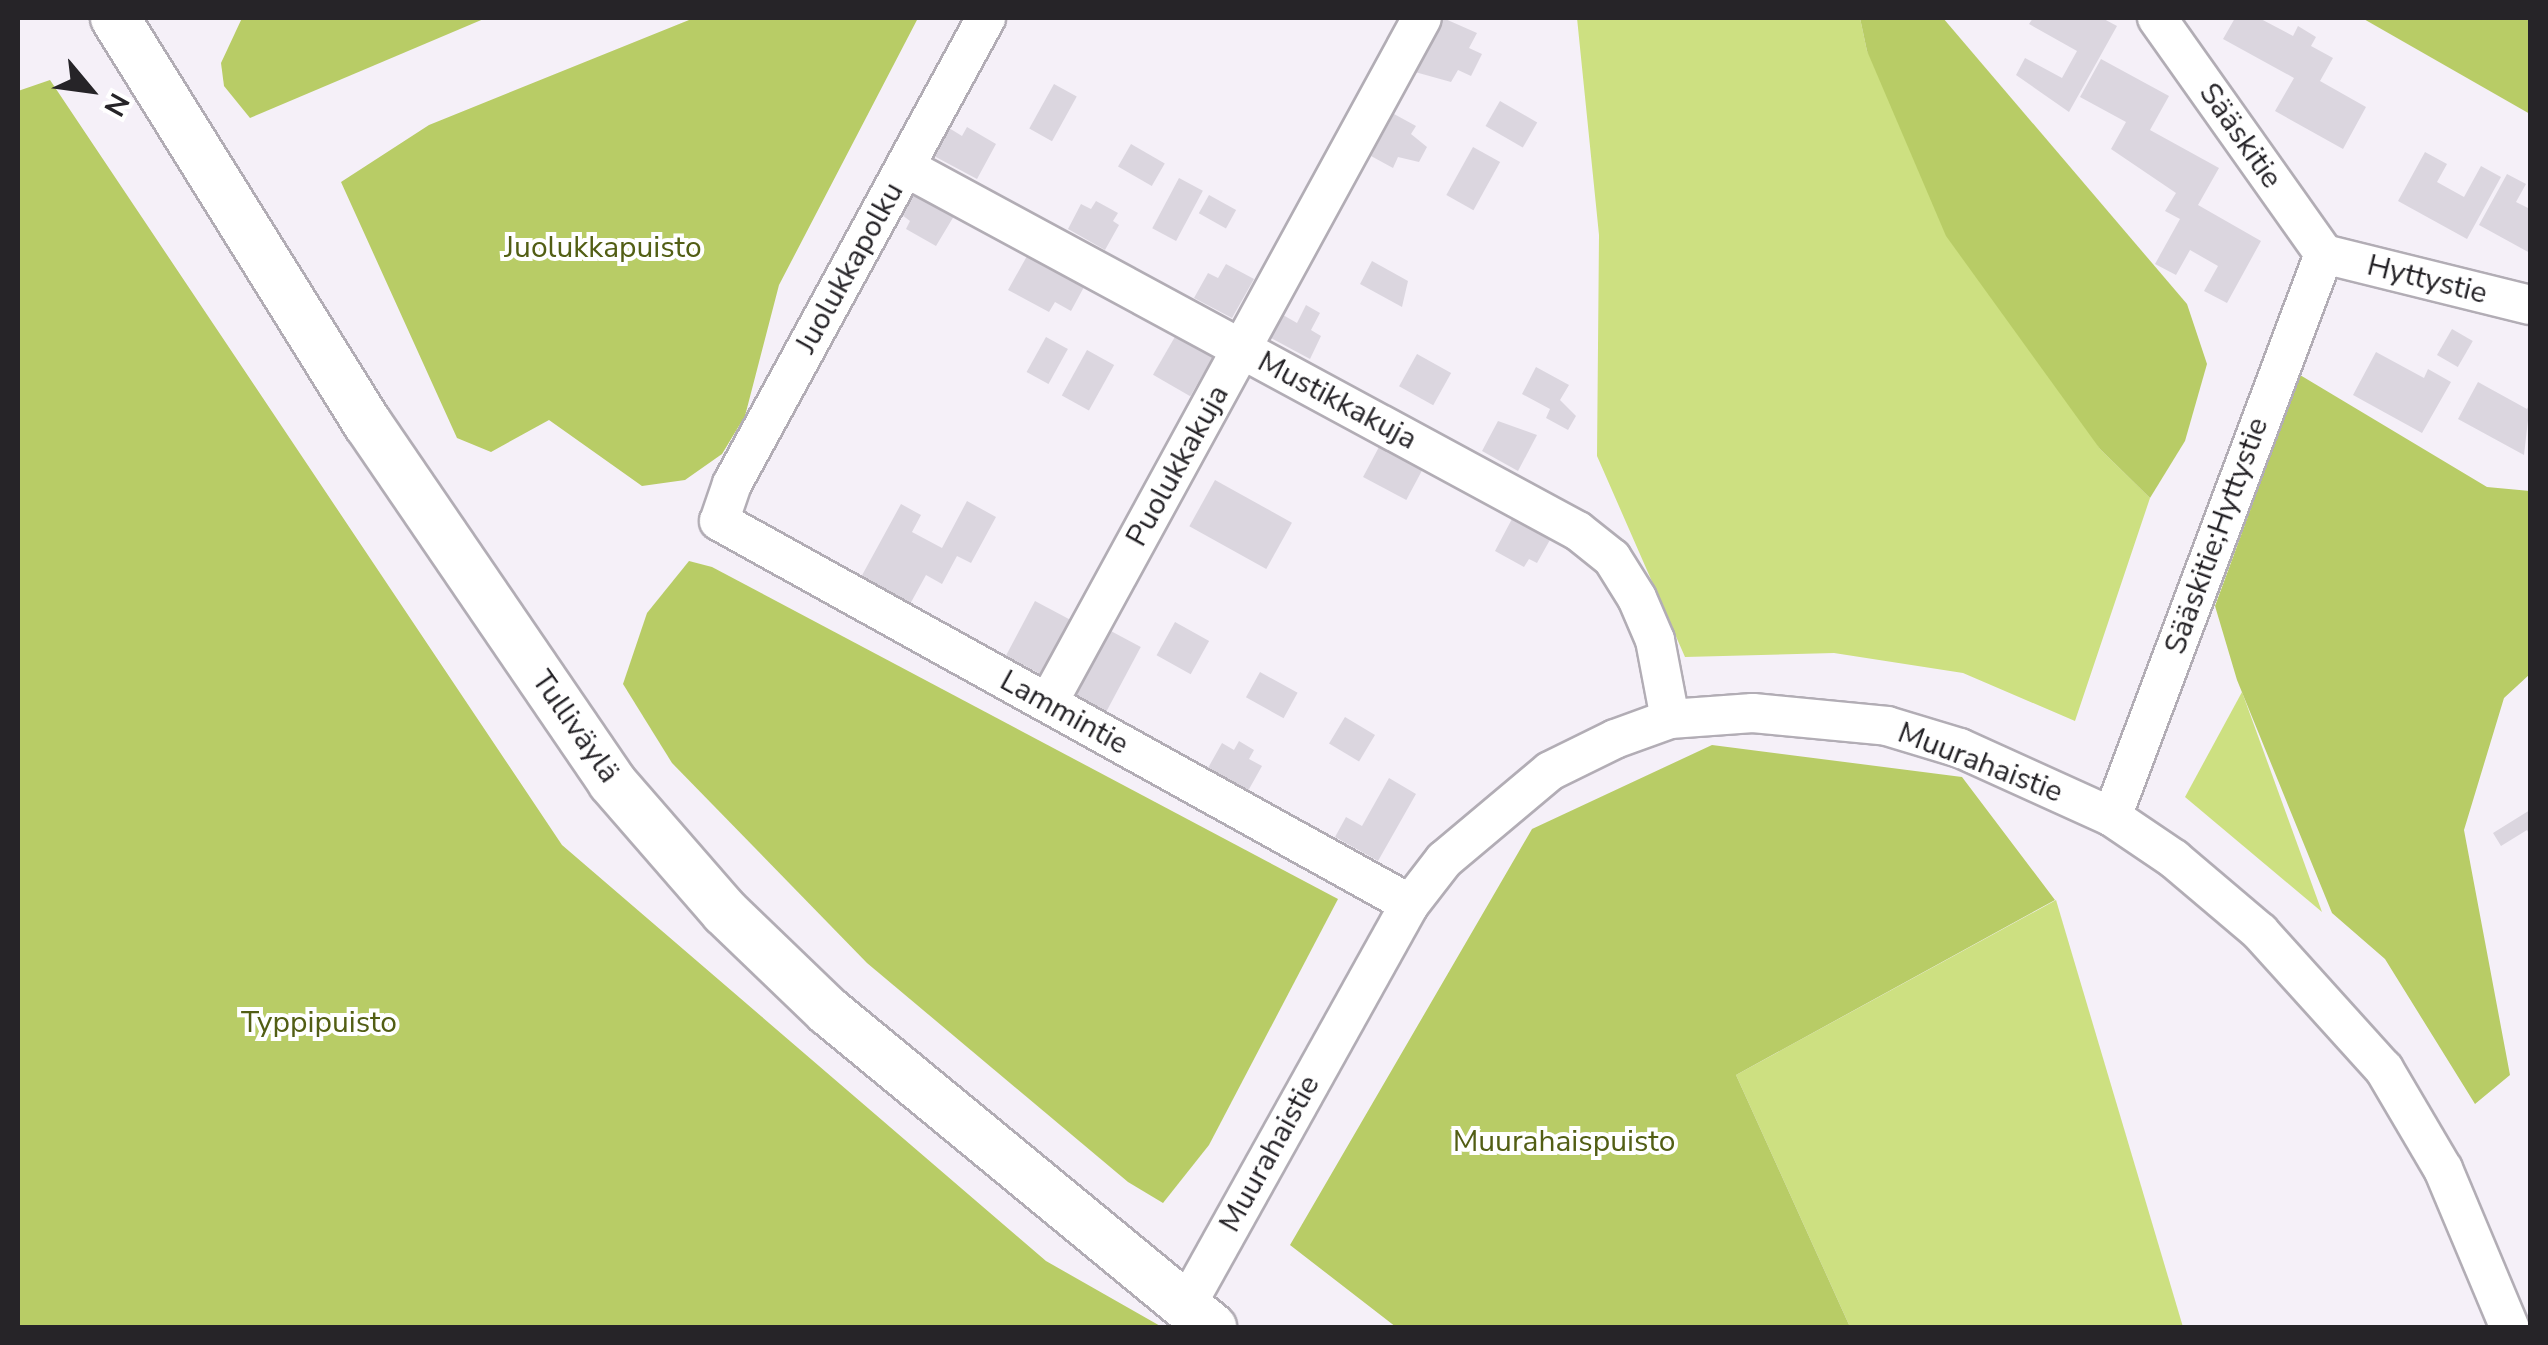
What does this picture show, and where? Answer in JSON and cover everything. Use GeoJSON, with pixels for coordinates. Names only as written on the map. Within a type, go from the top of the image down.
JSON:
{"type":"FeatureCollection","features":[{"type":"Feature","properties":{"kind":"main road","name":"Tulliväylä"},"geometry":{"type":"LineString","coordinates":[[115,18],[368,424],[612,782],[725,912],[828,1010],[1199,1317]]}},
{"type":"Feature","properties":{"kind":"street","name":"Juolukkapolku"},"geometry":{"type":"LineString","coordinates":[[718,521],[732,484],[986,18]]}},
{"type":"Feature","properties":{"kind":"street","name":"Puolukkakuja"},"geometry":{"type":"LineString","coordinates":[[1048,704],[1422,18]]}},
{"type":"Feature","properties":{"kind":"street","name":"Sääskitie"},"geometry":{"type":"LineString","coordinates":[[2157,18],[2324,254]]}},
{"type":"Feature","properties":{"kind":"street","name":"Mustikkakuja"},"geometry":{"type":"LineString","coordinates":[[905,167],[1578,532],[1612,558],[1655,640],[1670,719]]}},
{"type":"Feature","properties":{"kind":"street","name":"Hyttystie"},"geometry":{"type":"LineString","coordinates":[[2324,254],[2530,306]]}},
{"type":"Feature","properties":{"kind":"street","name":"Sääskitie;Hyttystie"},"geometry":{"type":"LineString","coordinates":[[2112,818],[2324,254]]}},
{"type":"Feature","properties":{"kind":"street","name":"Lammintie"},"geometry":{"type":"LineString","coordinates":[[718,521],[1410,904]]}},
{"type":"Feature","properties":{"kind":"street","name":"Muurahaistie"},"geometry":{"type":"LineString","coordinates":[[1199,1317],[1410,904],[1492,814],[1550,771],[1670,719],[1753,712],[1887,726],[1960,748],[2112,818],[2174,859],[2260,932],[2384,1070],[2443,1169],[2510,1328]]}},
{"type":"Feature","properties":{"kind":"street"},"geometry":{"type":"LineString","coordinates":[[2520,1328],[2530,1322]]}},
{"type":"Feature","properties":{"kind":"green space"},"geometry":{"type":"Polygon","coordinates":[[[242,18],[486,18],[250,118],[224,86],[221,63],[242,18]]]}},
{"type":"Feature","properties":{"kind":"green space","name":"Juolukkapuisto"},"geometry":{"type":"Polygon","coordinates":[[[694,18],[918,18],[779,285],[745,416],[722,454],[685,480],[642,486],[549,420],[491,452],[457,438],[341,182],[429,125],[694,18]]]}},
{"type":"Feature","properties":{"kind":"green space"},"geometry":{"type":"Polygon","coordinates":[[[1577,18],[1860,18],[1867,51],[2100,449],[2150,498],[2075,721],[1963,673],[1834,653],[1685,657],[1597,456],[1599,235],[1577,18]]]}},
{"type":"Feature","properties":{"kind":"green space"},"geometry":{"type":"Polygon","coordinates":[[[1860,18],[1943,18],[2187,304],[2207,364],[2185,441],[2150,498],[2100,449],[1946,236],[1867,51],[1860,18]]]}},
{"type":"Feature","properties":{"kind":"green space"},"geometry":{"type":"Polygon","coordinates":[[[2362,18],[2530,18],[2530,114],[2362,18]]]}},
{"type":"Feature","properties":{"kind":"green space","name":"Typpipuisto"},"geometry":{"type":"Polygon","coordinates":[[[50,80],[562,845],[1046,1261],[1162,1327],[18,1327],[18,91],[50,80]]]}},
{"type":"Feature","properties":{"kind":"green space"},"geometry":{"type":"Polygon","coordinates":[[[2300,375],[2487,487],[2530,491],[2530,674],[2504,698],[2464,830],[2510,1075],[2475,1104],[2385,959],[2332,913],[2237,680],[2215,606],[2300,375]]]}},
{"type":"Feature","properties":{"kind":"green space"},"geometry":{"type":"Polygon","coordinates":[[[689,561],[712,567],[1338,899],[1209,1145],[1163,1203],[1128,1182],[867,963],[672,763],[623,684],[647,613],[689,561]]]}},
{"type":"Feature","properties":{"kind":"green space"},"geometry":{"type":"Polygon","coordinates":[[[2242,692],[2322,912],[2185,797],[2242,692]]]}},
{"type":"Feature","properties":{"kind":"green space","name":"Muurahaispuisto"},"geometry":{"type":"Polygon","coordinates":[[[1712,745],[1962,777],[2055,900],[1736,1075],[1850,1327],[1396,1327],[1290,1245],[1532,829],[1712,745]]]}},
{"type":"Feature","properties":{"kind":"green space"},"geometry":{"type":"Polygon","coordinates":[[[2056,900],[2183,1327],[1850,1327],[1736,1075],[2056,900]]]}},
{"type":"Feature","properties":{"kind":"building"},"geometry":{"type":"Polygon","coordinates":[[[1443,18],[1477,33],[1469,48],[1482,54],[1471,76],[1458,70],[1451,82],[1415,72],[1443,18]]]}},
{"type":"Feature","properties":{"kind":"building"},"geometry":{"type":"Polygon","coordinates":[[[2033,18],[2102,18],[2117,26],[2069,112],[2016,75],[2025,58],[2062,78],[2077,51],[2029,24],[2033,18]]]}},
{"type":"Feature","properties":{"kind":"building"},"geometry":{"type":"Polygon","coordinates":[[[2235,18],[2259,18],[2293,36],[2298,26],[2316,37],[2311,46],[2333,58],[2320,81],[2366,107],[2343,149],[2275,111],[2294,78],[2223,39],[2235,18]]]}},
{"type":"Feature","properties":{"kind":"building"},"geometry":{"type":"Polygon","coordinates":[[[2101,59],[2169,96],[2150,130],[2219,168],[2198,205],[2261,241],[2227,303],[2204,291],[2218,266],[2190,250],[2176,275],[2155,264],[2180,219],[2165,211],[2176,193],[2111,149],[2126,122],[2080,97],[2101,59]]]}},
{"type":"Feature","properties":{"kind":"building"},"geometry":{"type":"Polygon","coordinates":[[[1054,84],[1077,97],[1052,141],[1029,129],[1054,84]]]}},
{"type":"Feature","properties":{"kind":"building"},"geometry":{"type":"Polygon","coordinates":[[[1500,101],[1537,122],[1523,148],[1486,126],[1500,101]]]}},
{"type":"Feature","properties":{"kind":"building"},"geometry":{"type":"Polygon","coordinates":[[[1394,114],[1416,126],[1411,134],[1427,147],[1419,162],[1398,157],[1393,168],[1371,156],[1394,114]]]}},
{"type":"Feature","properties":{"kind":"building"},"geometry":{"type":"Polygon","coordinates":[[[967,127],[996,144],[977,179],[934,156],[949,128],[962,136],[967,127]]]}},
{"type":"Feature","properties":{"kind":"building"},"geometry":{"type":"Polygon","coordinates":[[[1131,144],[1165,164],[1152,186],[1118,167],[1131,144]]]}},
{"type":"Feature","properties":{"kind":"building"},"geometry":{"type":"Polygon","coordinates":[[[1473,147],[1500,162],[1473,210],[1446,195],[1473,147]]]}},
{"type":"Feature","properties":{"kind":"building"},"geometry":{"type":"Polygon","coordinates":[[[2425,152],[2447,164],[2437,182],[2464,197],[2481,166],[2501,177],[2467,239],[2398,201],[2425,152]]]}},
{"type":"Feature","properties":{"kind":"building"},"geometry":{"type":"Polygon","coordinates":[[[2507,174],[2526,184],[2516,202],[2530,209],[2530,253],[2479,225],[2507,174]]]}},
{"type":"Feature","properties":{"kind":"building"},"geometry":{"type":"Polygon","coordinates":[[[1179,178],[1203,191],[1176,241],[1152,228],[1179,178]]]}},
{"type":"Feature","properties":{"kind":"building"},"geometry":{"type":"Polygon","coordinates":[[[914,194],[954,216],[936,246],[906,229],[910,221],[902,215],[914,194]]]}},
{"type":"Feature","properties":{"kind":"building"},"geometry":{"type":"Polygon","coordinates":[[[1209,195],[1236,210],[1226,228],[1199,213],[1209,195]]]}},
{"type":"Feature","properties":{"kind":"building"},"geometry":{"type":"Polygon","coordinates":[[[1096,201],[1118,213],[1113,221],[1119,225],[1105,250],[1068,229],[1081,204],[1091,209],[1096,201]]]}},
{"type":"Feature","properties":{"kind":"building"},"geometry":{"type":"Polygon","coordinates":[[[1027,256],[1084,287],[1071,311],[1055,302],[1049,312],[1008,290],[1027,256]]]}},
{"type":"Feature","properties":{"kind":"building"},"geometry":{"type":"Polygon","coordinates":[[[1372,261],[1408,281],[1402,307],[1360,284],[1372,261]]]}},
{"type":"Feature","properties":{"kind":"building"},"geometry":{"type":"Polygon","coordinates":[[[1226,264],[1254,279],[1232,318],[1194,298],[1208,273],[1218,278],[1226,264]]]}},
{"type":"Feature","properties":{"kind":"building"},"geometry":{"type":"Polygon","coordinates":[[[1306,305],[1320,313],[1311,330],[1321,336],[1310,359],[1271,338],[1283,315],[1297,323],[1306,305]]]}},
{"type":"Feature","properties":{"kind":"building"},"geometry":{"type":"Polygon","coordinates":[[[2452,329],[2473,341],[2458,367],[2437,355],[2452,329]]]}},
{"type":"Feature","properties":{"kind":"building"},"geometry":{"type":"Polygon","coordinates":[[[1176,335],[1213,356],[1190,396],[1153,375],[1176,335]]]}},
{"type":"Feature","properties":{"kind":"building"},"geometry":{"type":"Polygon","coordinates":[[[1046,337],[1068,349],[1048,384],[1027,372],[1046,337]]]}},
{"type":"Feature","properties":{"kind":"building"},"geometry":{"type":"Polygon","coordinates":[[[1087,350],[1114,365],[1089,411],[1062,395],[1087,350]]]}},
{"type":"Feature","properties":{"kind":"building"},"geometry":{"type":"Polygon","coordinates":[[[2376,352],[2424,378],[2428,369],[2451,382],[2422,433],[2353,395],[2376,352]]]}},
{"type":"Feature","properties":{"kind":"building"},"geometry":{"type":"Polygon","coordinates":[[[1417,354],[1451,373],[1433,405],[1399,386],[1417,354]]]}},
{"type":"Feature","properties":{"kind":"building"},"geometry":{"type":"Polygon","coordinates":[[[1536,367],[1569,385],[1560,400],[1576,416],[1568,430],[1546,418],[1550,409],[1522,394],[1536,367]]]}},
{"type":"Feature","properties":{"kind":"building"},"geometry":{"type":"Polygon","coordinates":[[[2478,382],[2527,409],[2530,403],[2524,455],[2458,419],[2478,382]]]}},
{"type":"Feature","properties":{"kind":"building"},"geometry":{"type":"Polygon","coordinates":[[[1498,421],[1537,435],[1518,471],[1482,451],[1498,421]]]}},
{"type":"Feature","properties":{"kind":"building"},"geometry":{"type":"Polygon","coordinates":[[[1379,447],[1422,470],[1406,500],[1363,477],[1379,447]]]}},
{"type":"Feature","properties":{"kind":"building"},"geometry":{"type":"Polygon","coordinates":[[[1215,480],[1292,523],[1266,569],[1189,526],[1215,480]]]}},
{"type":"Feature","properties":{"kind":"building"},"geometry":{"type":"Polygon","coordinates":[[[967,501],[996,517],[971,563],[957,556],[942,584],[926,575],[909,606],[860,579],[901,504],[921,515],[912,532],[942,548],[967,501]]]}},
{"type":"Feature","properties":{"kind":"building"},"geometry":{"type":"Polygon","coordinates":[[[1513,517],[1551,538],[1537,563],[1529,559],[1524,567],[1495,551],[1513,517]]]}},
{"type":"Feature","properties":{"kind":"building"},"geometry":{"type":"Polygon","coordinates":[[[1035,601],[1071,620],[1042,675],[1006,656],[1035,601]]]}},
{"type":"Feature","properties":{"kind":"building"},"geometry":{"type":"Polygon","coordinates":[[[1175,622],[1209,641],[1191,674],[1157,655],[1175,622]]]}},
{"type":"Feature","properties":{"kind":"building"},"geometry":{"type":"Polygon","coordinates":[[[1109,630],[1141,647],[1106,713],[1074,696],[1109,630]]]}},
{"type":"Feature","properties":{"kind":"building"},"geometry":{"type":"Polygon","coordinates":[[[1260,672],[1298,693],[1284,718],[1246,697],[1260,672]]]}},
{"type":"Feature","properties":{"kind":"building"},"geometry":{"type":"Polygon","coordinates":[[[1345,717],[1375,735],[1359,762],[1329,744],[1345,717]]]}},
{"type":"Feature","properties":{"kind":"building"},"geometry":{"type":"Polygon","coordinates":[[[1239,741],[1254,750],[1249,759],[1262,766],[1248,791],[1208,768],[1222,743],[1234,750],[1239,741]]]}},
{"type":"Feature","properties":{"kind":"building"},"geometry":{"type":"Polygon","coordinates":[[[1389,778],[1416,794],[1378,861],[1335,837],[1346,817],[1362,826],[1389,778]]]}},
{"type":"Feature","properties":{"kind":"building"},"geometry":{"type":"Polygon","coordinates":[[[2530,810],[2530,836],[2527,830],[2501,846],[2493,833],[2530,810]]]}}]}
